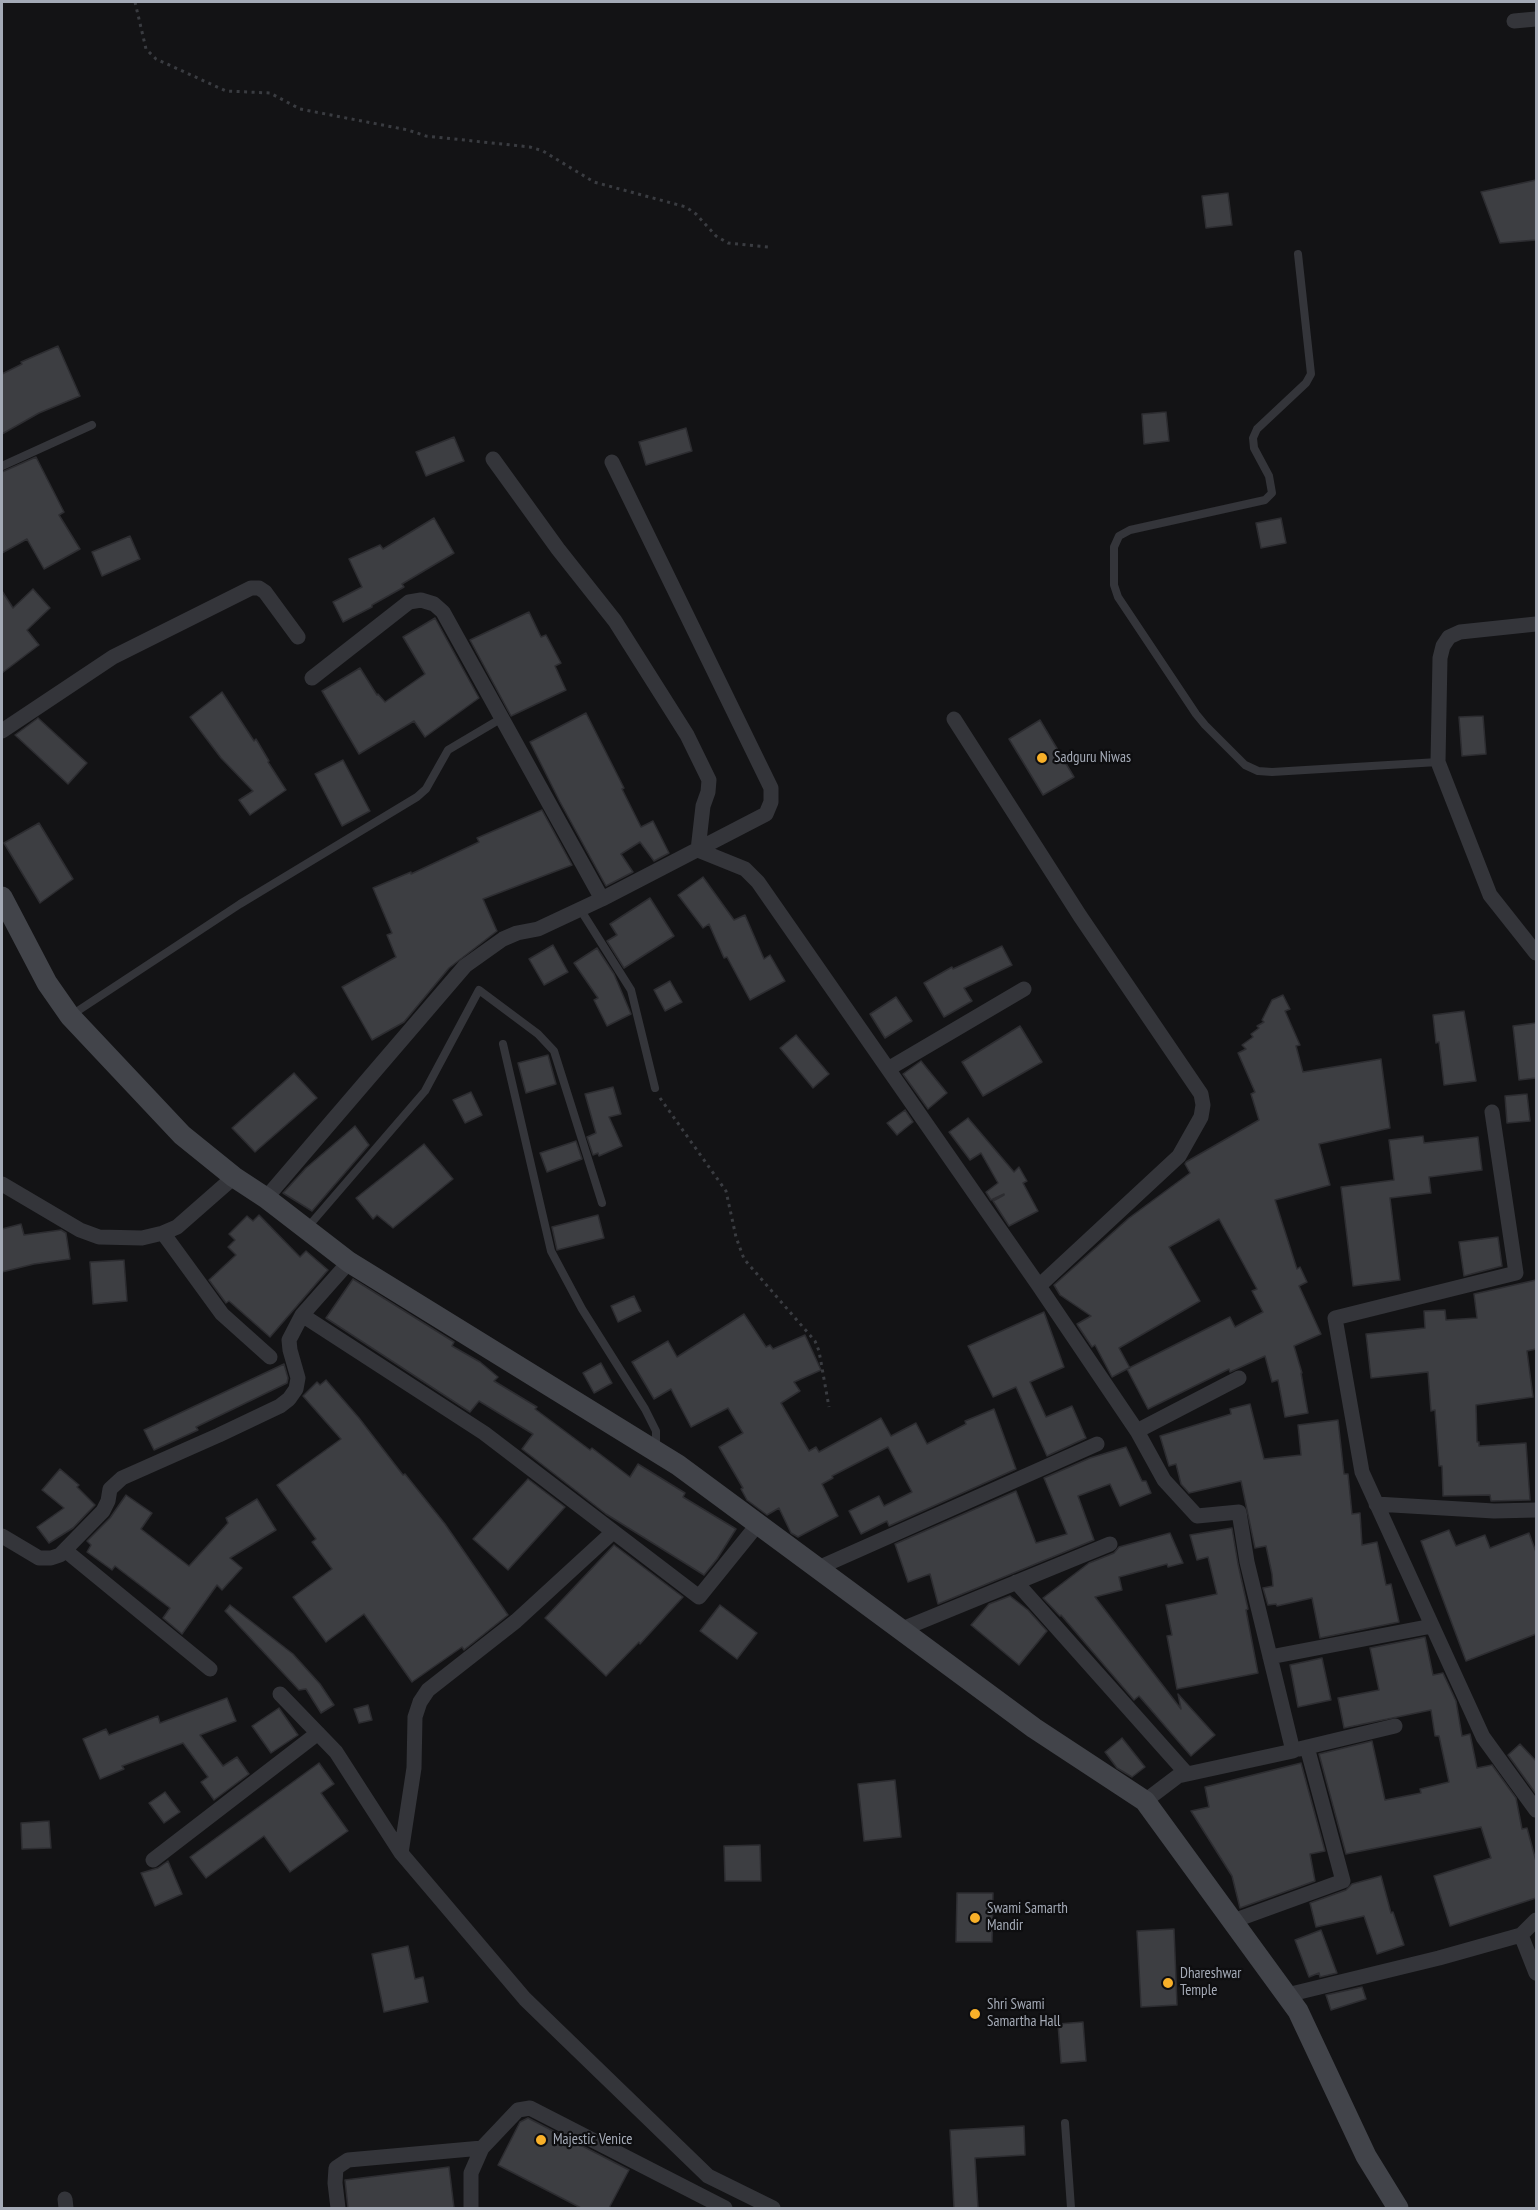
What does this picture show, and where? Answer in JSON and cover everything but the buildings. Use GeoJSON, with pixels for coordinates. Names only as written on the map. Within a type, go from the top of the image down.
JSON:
{"type":"FeatureCollection","features":[{"type":"Feature","properties":{"kind":"street"},"geometry":{"type":"LineString","coordinates":[[1514,21],[1536,19]]}},
{"type":"Feature","properties":{"kind":"street"},"geometry":{"type":"LineString","coordinates":[[493,459],[558,549],[615,621],[687,735],[709,780],[703,806],[698,850]]}},
{"type":"Feature","properties":{"kind":"street"},"geometry":{"type":"LineString","coordinates":[[266,1198],[465,966],[503,939],[517,933],[538,929],[602,899],[766,814],[771,802],[771,788],[612,462]]}},
{"type":"Feature","properties":{"kind":"street"},"geometry":{"type":"LineString","coordinates":[[2,731],[113,657],[251,588],[259,588],[265,592],[298,637]]}},
{"type":"Feature","properties":{"kind":"street"},"geometry":{"type":"LineString","coordinates":[[312,678],[409,602],[421,600],[434,604],[443,612],[602,899]]}},
{"type":"Feature","properties":{"kind":"street"},"geometry":{"type":"LineString","coordinates":[[1536,624],[1460,632],[1449,637],[1443,646],[1440,658],[1438,762],[1490,896],[1536,953]]}},
{"type":"Feature","properties":{"kind":"street"},"geometry":{"type":"LineString","coordinates":[[954,718],[1080,916],[1201,1094],[1203,1105],[1201,1116],[1179,1156],[1039,1287]]}},
{"type":"Feature","properties":{"kind":"street"},"geometry":{"type":"LineString","coordinates":[[698,850],[745,869],[758,882],[1137,1431],[1164,1480],[1197,1516],[1239,1512],[1247,1562],[1270,1657],[1343,1881],[1233,1921]]}},
{"type":"Feature","properties":{"kind":"street"},"geometry":{"type":"LineString","coordinates":[[2,897],[47,983],[70,1016],[182,1136],[349,1262],[678,1465],[1034,1728],[1145,1801],[1298,2011],[1366,2156],[1398,2208]]}},
{"type":"Feature","properties":{"kind":"street"},"geometry":{"type":"LineString","coordinates":[[888,1069],[1024,989]]}},
{"type":"Feature","properties":{"kind":"street"},"geometry":{"type":"LineString","coordinates":[[1492,1112],[1516,1273],[1335,1318],[1362,1472],[1483,1737],[1536,1810]]}},
{"type":"Feature","properties":{"kind":"street"},"geometry":{"type":"LineString","coordinates":[[2,1184],[80,1230],[99,1238],[142,1238],[177,1227],[234,1177]]}},
{"type":"Feature","properties":{"kind":"street"},"geometry":{"type":"LineString","coordinates":[[163,1233],[222,1314],[270,1357]]}},
{"type":"Feature","properties":{"kind":"street"},"geometry":{"type":"LineString","coordinates":[[2,1536],[39,1558],[51,1558],[66,1551],[103,1511],[110,1489],[122,1478],[219,1435],[280,1406],[289,1399],[296,1389],[298,1378],[289,1340],[302,1315],[349,1262]]}},
{"type":"Feature","properties":{"kind":"street"},"geometry":{"type":"LineString","coordinates":[[302,1315],[484,1433],[699,1597],[758,1524]]}},
{"type":"Feature","properties":{"kind":"street"},"geometry":{"type":"LineString","coordinates":[[1137,1431],[1239,1378]]}},
{"type":"Feature","properties":{"kind":"street"},"geometry":{"type":"LineString","coordinates":[[818,1568],[1097,1444]]}},
{"type":"Feature","properties":{"kind":"street"},"geometry":{"type":"LineString","coordinates":[[1376,1503],[1494,1511],[1536,1510]]}},
{"type":"Feature","properties":{"kind":"street"},"geometry":{"type":"LineString","coordinates":[[401,1853],[414,1768],[415,1717],[420,1701],[428,1690],[516,1621],[613,1532]]}},
{"type":"Feature","properties":{"kind":"street"},"geometry":{"type":"LineString","coordinates":[[900,1630],[1110,1544]]}},
{"type":"Feature","properties":{"kind":"street"},"geometry":{"type":"LineString","coordinates":[[66,1551],[210,1670]]}},
{"type":"Feature","properties":{"kind":"street"},"geometry":{"type":"LineString","coordinates":[[1016,1582],[1187,1774]]}},
{"type":"Feature","properties":{"kind":"street"},"geometry":{"type":"LineString","coordinates":[[1270,1657],[1432,1626]]}},
{"type":"Feature","properties":{"kind":"street"},"geometry":{"type":"LineString","coordinates":[[280,1694],[336,1752],[401,1853],[525,1999],[708,2176],[773,2208]]}},
{"type":"Feature","properties":{"kind":"street"},"geometry":{"type":"LineString","coordinates":[[1145,1801],[1178,1776],[1395,1726]]}},
{"type":"Feature","properties":{"kind":"street"},"geometry":{"type":"LineString","coordinates":[[153,1860],[318,1733]]}},
{"type":"Feature","properties":{"kind":"street"},"geometry":{"type":"LineString","coordinates":[[1287,1995],[1439,1958],[1521,1935],[1536,1920]]}},
{"type":"Feature","properties":{"kind":"street"},"geometry":{"type":"LineString","coordinates":[[1521,1935],[1536,1973]]}},
{"type":"Feature","properties":{"kind":"street"},"geometry":{"type":"LineString","coordinates":[[471,2208],[471,2173],[482,2148],[518,2110],[530,2108],[726,2208]]}},
{"type":"Feature","properties":{"kind":"street"},"geometry":{"type":"LineString","coordinates":[[338,2208],[336,2168],[348,2160],[482,2148]]}},
{"type":"Feature","properties":{"kind":"lane"},"geometry":{"type":"LineString","coordinates":[[1298,254],[1311,374],[1306,383],[1257,429],[1253,438],[1254,448],[1269,476],[1272,493],[1265,500],[1130,530],[1119,536],[1114,547],[1114,585],[1118,597],[1196,714],[1245,765],[1258,771],[1272,772],[1438,762]]}},
{"type":"Feature","properties":{"kind":"lane"},"geometry":{"type":"LineString","coordinates":[[2,466],[92,425]]}},
{"type":"Feature","properties":{"kind":"lane"},"geometry":{"type":"LineString","coordinates":[[70,1016],[240,904],[417,797],[426,789],[448,750],[502,718]]}},
{"type":"Feature","properties":{"kind":"lane"},"geometry":{"type":"LineString","coordinates":[[580,909],[632,990],[655,1088]]}},
{"type":"Feature","properties":{"kind":"lane"},"geometry":{"type":"LineString","coordinates":[[306,1229],[425,1091],[479,990],[538,1034],[554,1051],[602,1203]]}},
{"type":"Feature","properties":{"kind":"lane"},"geometry":{"type":"LineString","coordinates":[[503,1044],[551,1251],[582,1309],[645,1409],[656,1431],[656,1452]]}},
{"type":"Feature","properties":{"kind":"lane"},"geometry":{"type":"LineString","coordinates":[[1065,2123],[1071,2208]]}},
{"type":"Feature","properties":{"kind":"path"},"geometry":{"type":"LineString","coordinates":[[135,2],[146,49],[156,59],[226,91],[270,93],[300,109],[408,130],[426,136],[537,149],[594,182],[686,207],[696,214],[716,236],[728,243],[768,247]]}},
{"type":"Feature","properties":{"kind":"path"},"geometry":{"type":"LineString","coordinates":[[655,1088],[660,1099],[726,1191],[736,1237],[744,1259],[815,1341],[830,1407]]}},
{"type":"Feature","properties":{"kind":"place","name":"Sadguru Niwas"},"geometry":{"type":"Point","coordinates":[1042,758]}},
{"type":"Feature","properties":{"kind":"place","name":"Swami Samarth Mandir"},"geometry":{"type":"Point","coordinates":[975,1918]}},
{"type":"Feature","properties":{"kind":"place","name":"Dhareshwar Temple"},"geometry":{"type":"Point","coordinates":[1168,1983]}},
{"type":"Feature","properties":{"kind":"place","name":"Shri Swami Samartha Hall"},"geometry":{"type":"Point","coordinates":[975,2014]}},
{"type":"Feature","properties":{"kind":"place","name":"Majestic Venice"},"geometry":{"type":"Point","coordinates":[541,2140]}}]}
